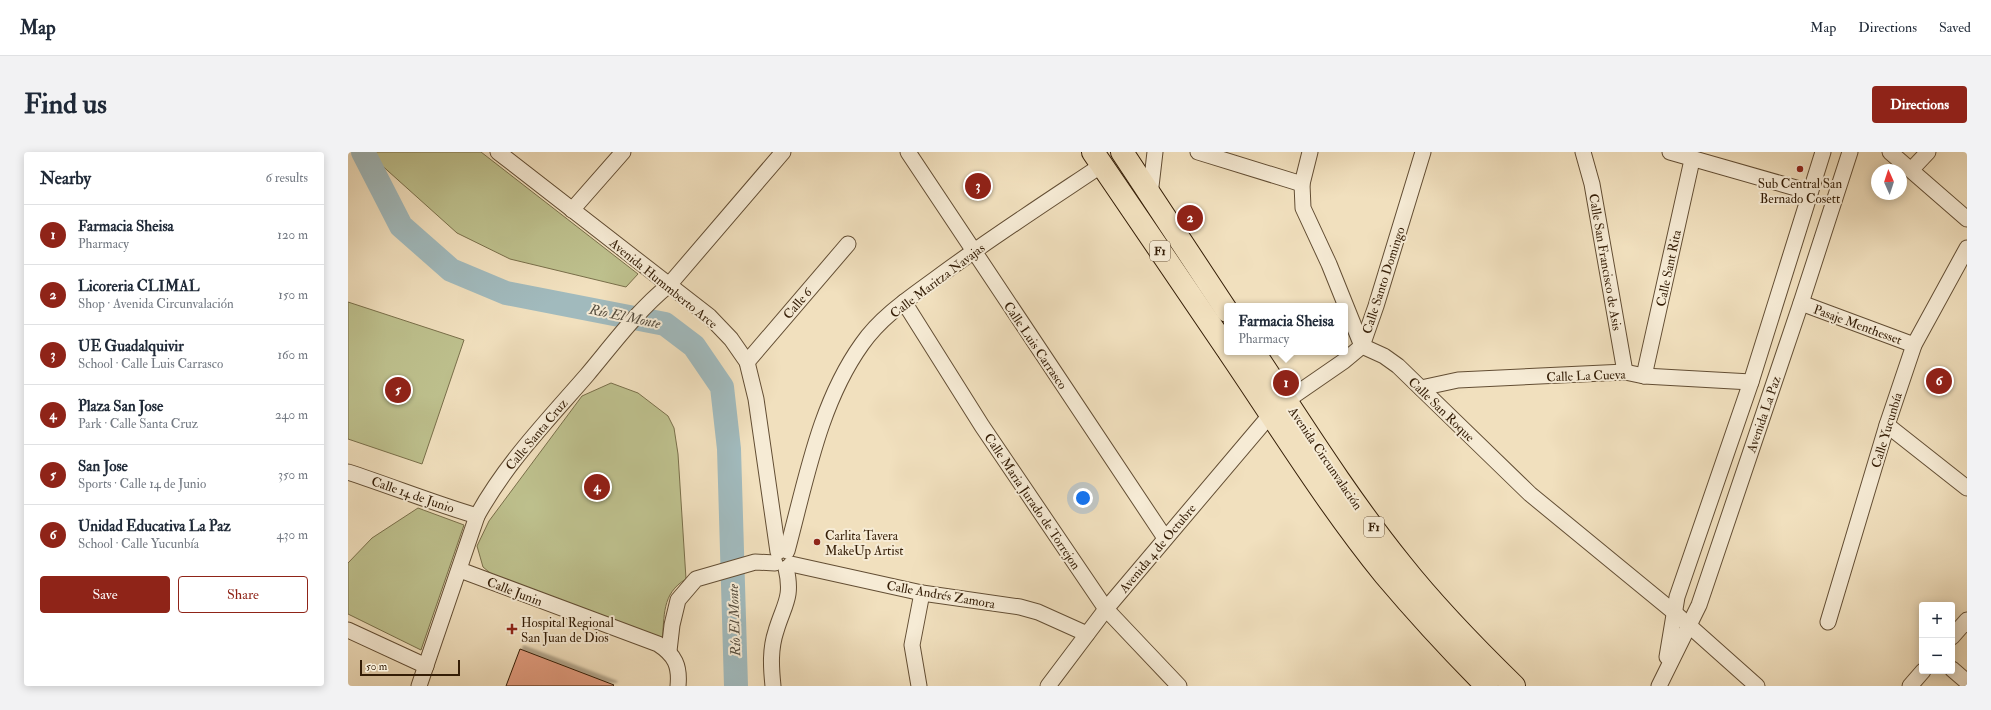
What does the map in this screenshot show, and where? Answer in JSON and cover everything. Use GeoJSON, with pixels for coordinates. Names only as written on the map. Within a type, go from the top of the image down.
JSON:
{"type":"FeatureCollection","features":[{"type":"Feature","properties":{"kind":"highway","name":"F1"},"geometry":{"type":"LineString","coordinates":[[1122,152],[1224,306]]}},
{"type":"Feature","properties":{"kind":"highway","name":"F1"},"geometry":{"type":"LineString","coordinates":[[1098,159],[1224,345]]}},
{"type":"Feature","properties":{"kind":"highway","name":"Avenida Circunvalación"},"geometry":{"type":"LineString","coordinates":[[1232,355],[1279,407],[1358,506],[1401,564],[1458,631],[1514,686]]}},
{"type":"Feature","properties":{"kind":"highway","name":"Avenida Circunvalación"},"geometry":{"type":"LineString","coordinates":[[1255,355],[1279,407],[1344,520],[1385,574],[1444,644],[1487,686]]}},
{"type":"Feature","properties":{"kind":"street","name":"Avenida Hummberto Arce"},"geometry":{"type":"LineString","coordinates":[[498,152],[709,316],[731,339],[746,362],[756,399],[789,592],[771,649],[773,686]]}},
{"type":"Feature","properties":{"kind":"street"},"geometry":{"type":"LineString","coordinates":[[572,210],[623,152]]}},
{"type":"Feature","properties":{"kind":"street"},"geometry":{"type":"LineString","coordinates":[[669,285],[783,152]]}},
{"type":"Feature","properties":{"kind":"street","name":"Calle Luis Carrasco"},"geometry":{"type":"LineString","coordinates":[[908,152],[1165,538]]}},
{"type":"Feature","properties":{"kind":"street"},"geometry":{"type":"LineString","coordinates":[[1150,194],[1155,152]]}},
{"type":"Feature","properties":{"kind":"street"},"geometry":{"type":"LineString","coordinates":[[1198,152],[1302,184]]}},
{"type":"Feature","properties":{"kind":"street"},"geometry":{"type":"LineString","coordinates":[[1310,152],[1302,184],[1303,208],[1329,264],[1345,303]]}},
{"type":"Feature","properties":{"kind":"street","name":"Calle Santo Domingo"},"geometry":{"type":"LineString","coordinates":[[1279,407],[1344,361],[1362,346],[1376,306],[1423,152]]}},
{"type":"Feature","properties":{"kind":"street","name":"Calle San Francisco de Asis"},"geometry":{"type":"LineString","coordinates":[[1583,152],[1592,184],[1625,372]]}},
{"type":"Feature","properties":{"kind":"street"},"geometry":{"type":"LineString","coordinates":[[1670,152],[1692,160],[1810,192]]}},
{"type":"Feature","properties":{"kind":"street","name":"Avenida La Paz"},"geometry":{"type":"LineString","coordinates":[[1665,672],[1677,597],[1751,382],[1823,152]]}},
{"type":"Feature","properties":{"kind":"street","name":"Avenida La Paz"},"geometry":{"type":"LineString","coordinates":[[1659,686],[1699,604],[1801,303],[1850,152]]}},
{"type":"Feature","properties":{"kind":"street"},"geometry":{"type":"LineString","coordinates":[[1890,152],[1967,219]]}},
{"type":"Feature","properties":{"kind":"street"},"geometry":{"type":"LineString","coordinates":[[1911,170],[1928,152]]}},
{"type":"Feature","properties":{"kind":"street","name":"Calle Maritza Navajas"},"geometry":{"type":"LineString","coordinates":[[783,559],[826,410],[846,370],[862,343],[904,302],[1098,159]]}},
{"type":"Feature","properties":{"kind":"street","name":"Calle Sant Rita"},"geometry":{"type":"LineString","coordinates":[[1644,376],[1692,160]]}},
{"type":"Feature","properties":{"kind":"street","name":"Calle 6"},"geometry":{"type":"LineString","coordinates":[[746,362],[848,244]]}},
{"type":"Feature","properties":{"kind":"street","name":"Calle Yucunbía"},"geometry":{"type":"LineString","coordinates":[[1828,622],[1887,425],[1914,345],[1967,248]]}},
{"type":"Feature","properties":{"kind":"street","name":"Calle Santa Cruz"},"geometry":{"type":"LineString","coordinates":[[460,570],[477,516],[490,492],[507,468],[653,298],[669,285]]}},
{"type":"Feature","properties":{"kind":"street","name":"Calle Maria Jurado de Torrejon"},"geometry":{"type":"LineString","coordinates":[[904,302],[982,426],[1106,609],[1179,686]]}},
{"type":"Feature","properties":{"kind":"street","name":"Pasaje Menthesset"},"geometry":{"type":"LineString","coordinates":[[1801,303],[1914,345]]}},
{"type":"Feature","properties":{"kind":"street"},"geometry":{"type":"LineString","coordinates":[[1348,311],[1362,346]]}},
{"type":"Feature","properties":{"kind":"street","name":"Calle San Roque"},"geometry":{"type":"LineString","coordinates":[[1362,346],[1384,356],[1398,366],[1530,494],[1675,613],[1758,686]]}},
{"type":"Feature","properties":{"kind":"street","name":"Calle La Cueva"},"geometry":{"type":"LineString","coordinates":[[1421,388],[1458,380],[1625,372],[1644,376],[1751,382]]}},
{"type":"Feature","properties":{"kind":"street","name":"Avenida 4 de Octubre"},"geometry":{"type":"LineString","coordinates":[[1048,686],[1106,609],[1165,538],[1279,407]]}},
{"type":"Feature","properties":{"kind":"street"},"geometry":{"type":"LineString","coordinates":[[1887,425],[1967,488]]}},
{"type":"Feature","properties":{"kind":"street","name":"Calle 14 de Junio"},"geometry":{"type":"LineString","coordinates":[[348,472],[400,489],[427,501],[477,516]]}},
{"type":"Feature","properties":{"kind":"street","name":"Calle Andrés Zamora"},"geometry":{"type":"LineString","coordinates":[[669,651],[672,624],[678,600],[696,579],[709,574],[755,562],[783,559],[922,593],[1020,607],[1038,612],[1087,634]]}},
{"type":"Feature","properties":{"kind":"street"},"geometry":{"type":"LineString","coordinates":[[419,686],[460,570]]}},
{"type":"Feature","properties":{"kind":"street","name":"Calle Junin"},"geometry":{"type":"LineString","coordinates":[[460,570],[658,644],[669,651]]}},
{"type":"Feature","properties":{"kind":"street"},"geometry":{"type":"LineString","coordinates":[[919,686],[912,645],[922,593]]}},
{"type":"Feature","properties":{"kind":"street"},"geometry":{"type":"LineString","coordinates":[[1955,634],[1967,620]]}},
{"type":"Feature","properties":{"kind":"street"},"geometry":{"type":"LineString","coordinates":[[348,630],[426,666]]}},
{"type":"Feature","properties":{"kind":"street"},"geometry":{"type":"LineString","coordinates":[[669,651],[677,665],[679,676],[678,686]]}},
{"type":"Feature","properties":{"kind":"street"},"geometry":{"type":"LineString","coordinates":[[1955,672],[1967,682]]}},
{"type":"Feature","properties":{"kind":"street"},"geometry":{"type":"LineString","coordinates":[[1910,686],[1920,674]]}},
{"type":"Feature","properties":{"kind":"green space"},"geometry":{"type":"Polygon","coordinates":[[[375,152],[481,152],[638,274],[626,287],[510,259],[457,233],[378,162],[375,152]]]}},
{"type":"Feature","properties":{"kind":"green space"},"geometry":{"type":"Polygon","coordinates":[[[348,302],[464,340],[422,464],[348,439],[348,302]]]}},
{"type":"Feature","properties":{"kind":"green space"},"geometry":{"type":"Polygon","coordinates":[[[611,383],[638,393],[668,416],[674,428],[678,454],[686,579],[678,585],[668,599],[664,614],[662,641],[495,577],[483,567],[477,546],[489,521],[582,396],[611,383]]]}},
{"type":"Feature","properties":{"kind":"green space"},"geometry":{"type":"Polygon","coordinates":[[[418,508],[464,525],[421,650],[348,614],[348,563],[372,538],[418,508]]]}},
{"type":"Feature","properties":{"kind":"building"},"geometry":{"type":"Polygon","coordinates":[[[520,649],[614,685],[506,686],[520,649]]]}},
{"type":"Feature","properties":{"kind":"waterway","name":"Río El Monte"},"geometry":{"type":"LineString","coordinates":[[363,152],[401,226],[451,270],[506,293],[665,324],[694,346],[722,387],[729,449],[736,686]]}},
{"type":"Feature","properties":{"kind":"place","name":"Sub Central San Bernado Cosett"},"geometry":{"type":"Point","coordinates":[1800,169]}},
{"type":"Feature","properties":{"kind":"place","name":"UE Guadalquivir"},"geometry":{"type":"Point","coordinates":[978,186]}},
{"type":"Feature","properties":{"kind":"place","name":"Licoreria CLIMAL"},"geometry":{"type":"Point","coordinates":[1190,218]}},
{"type":"Feature","properties":{"kind":"place","name":"Unidad Educativa La Paz"},"geometry":{"type":"Point","coordinates":[1939,381]}},
{"type":"Feature","properties":{"kind":"place","name":"Farmacia Sheisa"},"geometry":{"type":"Point","coordinates":[1286,383]}},
{"type":"Feature","properties":{"kind":"place","name":"San Jose"},"geometry":{"type":"Point","coordinates":[398,390]}},
{"type":"Feature","properties":{"kind":"place","name":"Plaza San Jose"},"geometry":{"type":"Point","coordinates":[597,487]}},
{"type":"Feature","properties":{"kind":"place","name":"Carlita Tavera MakeUp Artist"},"geometry":{"type":"Point","coordinates":[817,542]}},
{"type":"Feature","properties":{"kind":"place","name":"Hospital Regional San Juan de Dios"},"geometry":{"type":"Point","coordinates":[512,629]}}]}
